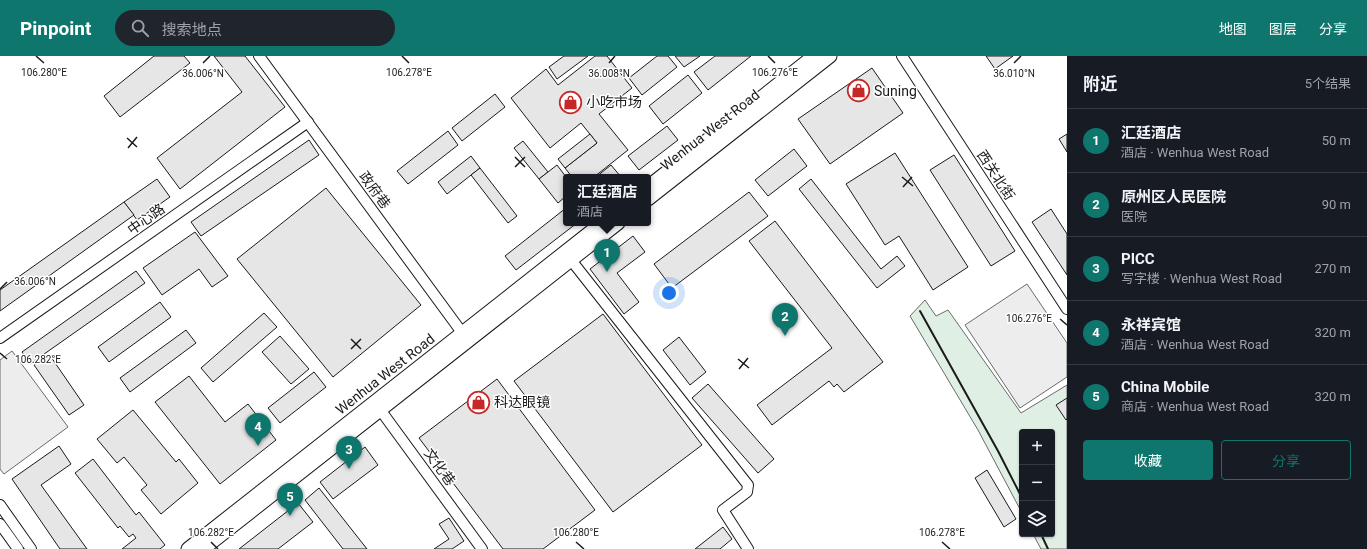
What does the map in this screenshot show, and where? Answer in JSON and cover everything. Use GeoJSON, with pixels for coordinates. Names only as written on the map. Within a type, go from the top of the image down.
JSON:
{"type":"FeatureCollection","features":[{"type":"Feature","properties":{"kind":"main road","name":"Wenhua West Road"},"geometry":{"type":"LineString","coordinates":[[651,185],[814,56]]}},
{"type":"Feature","properties":{"kind":"main road","name":"Wenhua West Road"},"geometry":{"type":"LineString","coordinates":[[651,197],[830,56]]}},
{"type":"Feature","properties":{"kind":"main road","name":"Wenhua West Road"},"geometry":{"type":"LineString","coordinates":[[203,549],[465,337],[598,226]]}},
{"type":"Feature","properties":{"kind":"main road","name":"Wenhua West Road"},"geometry":{"type":"LineString","coordinates":[[465,337],[571,260],[614,226]]}},
{"type":"Feature","properties":{"kind":"main road","name":"Wenhua West Road"},"geometry":{"type":"LineString","coordinates":[[188,549],[378,406]]}},
{"type":"Feature","properties":{"kind":"street","name":"政府巷"},"geometry":{"type":"LineString","coordinates":[[259,56],[465,337]]}},
{"type":"Feature","properties":{"kind":"street","name":"西关北街"},"geometry":{"type":"LineString","coordinates":[[902,56],[1067,309]]}},
{"type":"Feature","properties":{"kind":"street","name":"中心路"},"geometry":{"type":"LineString","coordinates":[[0,338],[308,122]]}},
{"type":"Feature","properties":{"kind":"street"},"geometry":{"type":"LineString","coordinates":[[571,260],[748,485],[747,492],[724,510],[747,549]]}},
{"type":"Feature","properties":{"kind":"street","name":"文化巷"},"geometry":{"type":"LineString","coordinates":[[378,406],[482,549]]}},
{"type":"Feature","properties":{"kind":"street"},"geometry":{"type":"LineString","coordinates":[[0,505],[31,549]]}},
{"type":"Feature","properties":{"kind":"street"},"geometry":{"type":"LineString","coordinates":[[0,524],[18,549]]}},
{"type":"Feature","properties":{"kind":"green space"},"geometry":{"type":"Polygon","coordinates":[[[925,300],[936,316],[948,310],[1021,413],[1067,385],[1067,549],[1041,549],[1035,537],[1055,537],[1055,429],[1019,429],[1019,507],[978,430],[910,316],[925,300]]]}},
{"type":"Feature","properties":{"kind":"shaded area"},"geometry":{"type":"Polygon","coordinates":[[[1027,284],[1067,343],[1067,377],[1020,408],[965,325],[1027,284]]]}},
{"type":"Feature","properties":{"kind":"shaded area"},"geometry":{"type":"Polygon","coordinates":[[[12,351],[68,427],[4,474],[0,469],[0,360],[12,351]]]}},
{"type":"Feature","properties":{"kind":"building"},"geometry":{"type":"Polygon","coordinates":[[[154,56],[184,56],[190,63],[120,117],[104,96],[154,56]]]}},
{"type":"Feature","properties":{"kind":"building"},"geometry":{"type":"Polygon","coordinates":[[[214,56],[245,56],[285,107],[180,189],[157,158],[242,92],[214,56]]]}},
{"type":"Feature","properties":{"kind":"building"},"geometry":{"type":"Polygon","coordinates":[[[564,56],[588,56],[557,79],[549,67],[564,56]]]}},
{"type":"Feature","properties":{"kind":"building"},"geometry":{"type":"Polygon","coordinates":[[[595,56],[607,56],[632,88],[599,114],[628,150],[598,174],[570,174],[565,168],[597,143],[581,123],[550,148],[511,98],[546,69],[558,85],[595,56]]]}},
{"type":"Feature","properties":{"kind":"building"},"geometry":{"type":"Polygon","coordinates":[[[657,56],[668,56],[677,67],[642,95],[629,78],[657,56]]]}},
{"type":"Feature","properties":{"kind":"building"},"geometry":{"type":"Polygon","coordinates":[[[675,56],[700,56],[684,67],[675,56]]]}},
{"type":"Feature","properties":{"kind":"building"},"geometry":{"type":"Polygon","coordinates":[[[715,56],[751,56],[708,90],[694,72],[715,56]]]}},
{"type":"Feature","properties":{"kind":"building"},"geometry":{"type":"Polygon","coordinates":[[[986,56],[1013,56],[995,69],[986,56]]]}},
{"type":"Feature","properties":{"kind":"building"},"geometry":{"type":"Polygon","coordinates":[[[872,68],[903,113],[830,164],[798,119],[872,68]]]}},
{"type":"Feature","properties":{"kind":"building"},"geometry":{"type":"Polygon","coordinates":[[[688,75],[702,93],[663,124],[649,106],[688,75]]]}},
{"type":"Feature","properties":{"kind":"building"},"geometry":{"type":"Polygon","coordinates":[[[495,94],[505,107],[462,141],[452,128],[495,94]]]}},
{"type":"Feature","properties":{"kind":"building"},"geometry":{"type":"Polygon","coordinates":[[[667,126],[678,140],[639,170],[628,156],[667,126]]]}},
{"type":"Feature","properties":{"kind":"building"},"geometry":{"type":"Polygon","coordinates":[[[448,131],[458,145],[408,184],[397,171],[448,131]]]}},
{"type":"Feature","properties":{"kind":"building"},"geometry":{"type":"Polygon","coordinates":[[[590,134],[597,143],[565,168],[558,159],[590,134]]]}},
{"type":"Feature","properties":{"kind":"building"},"geometry":{"type":"Polygon","coordinates":[[[1067,134],[1067,152],[1059,139],[1067,134]]]}},
{"type":"Feature","properties":{"kind":"building"},"geometry":{"type":"Polygon","coordinates":[[[309,140],[319,155],[201,236],[191,222],[309,140]]]}},
{"type":"Feature","properties":{"kind":"building"},"geometry":{"type":"Polygon","coordinates":[[[523,141],[548,172],[539,179],[514,148],[523,141]]]}},
{"type":"Feature","properties":{"kind":"building"},"geometry":{"type":"Polygon","coordinates":[[[794,149],[807,166],[768,196],[755,180],[794,149]]]}},
{"type":"Feature","properties":{"kind":"building"},"geometry":{"type":"Polygon","coordinates":[[[895,153],[968,267],[933,290],[899,236],[885,245],[846,184],[895,153]]]}},
{"type":"Feature","properties":{"kind":"building"},"geometry":{"type":"Polygon","coordinates":[[[954,155],[1015,251],[991,266],[930,170],[954,155]]]}},
{"type":"Feature","properties":{"kind":"building"},"geometry":{"type":"Polygon","coordinates":[[[471,156],[480,168],[447,194],[438,182],[471,156]]]}},
{"type":"Feature","properties":{"kind":"building"},"geometry":{"type":"Polygon","coordinates":[[[557,165],[564,174],[563,199],[558,203],[539,179],[557,165]]]}},
{"type":"Feature","properties":{"kind":"building"},"geometry":{"type":"Polygon","coordinates":[[[611,165],[618,174],[600,174],[611,165]]]}},
{"type":"Feature","properties":{"kind":"building"},"geometry":{"type":"Polygon","coordinates":[[[480,168],[517,216],[508,223],[471,175],[480,168]]]}},
{"type":"Feature","properties":{"kind":"building"},"geometry":{"type":"Polygon","coordinates":[[[157,179],[170,197],[137,220],[124,202],[157,179]]]}},
{"type":"Feature","properties":{"kind":"building"},"geometry":{"type":"Polygon","coordinates":[[[811,179],[881,269],[897,256],[905,266],[877,288],[799,189],[811,179]]]}},
{"type":"Feature","properties":{"kind":"building"},"geometry":{"type":"Polygon","coordinates":[[[326,188],[421,305],[333,377],[237,259],[326,188]]]}},
{"type":"Feature","properties":{"kind":"building"},"geometry":{"type":"Polygon","coordinates":[[[749,192],[768,216],[672,288],[654,264],[749,192]]]}},
{"type":"Feature","properties":{"kind":"building"},"geometry":{"type":"Polygon","coordinates":[[[124,202],[134,215],[0,311],[0,290],[124,202]]]}},
{"type":"Feature","properties":{"kind":"building"},"geometry":{"type":"Polygon","coordinates":[[[1051,209],[1067,234],[1067,275],[1032,222],[1051,209]]]}},
{"type":"Feature","properties":{"kind":"building"},"geometry":{"type":"Polygon","coordinates":[[[563,210],[563,226],[573,226],[516,270],[505,256],[563,210]]]}},
{"type":"Feature","properties":{"kind":"building"},"geometry":{"type":"Polygon","coordinates":[[[775,221],[883,362],[844,392],[837,384],[834,387],[829,381],[772,425],[757,405],[832,348],[749,241],[775,221]]]}},
{"type":"Feature","properties":{"kind":"building"},"geometry":{"type":"Polygon","coordinates":[[[195,232],[228,276],[212,287],[199,269],[162,295],[143,268],[195,232]]]}},
{"type":"Feature","properties":{"kind":"building"},"geometry":{"type":"Polygon","coordinates":[[[633,236],[645,252],[617,273],[639,302],[624,314],[590,269],[633,236]]]}},
{"type":"Feature","properties":{"kind":"building"},"geometry":{"type":"Polygon","coordinates":[[[136,271],[145,283],[30,364],[22,352],[136,271]]]}},
{"type":"Feature","properties":{"kind":"building"},"geometry":{"type":"Polygon","coordinates":[[[160,302],[171,317],[109,362],[98,347],[160,302]]]}},
{"type":"Feature","properties":{"kind":"building"},"geometry":{"type":"Polygon","coordinates":[[[264,313],[277,327],[213,382],[201,368],[264,313]]]}},
{"type":"Feature","properties":{"kind":"building"},"geometry":{"type":"Polygon","coordinates":[[[603,314],[702,445],[613,512],[514,381],[603,314]]]}},
{"type":"Feature","properties":{"kind":"building"},"geometry":{"type":"Polygon","coordinates":[[[186,330],[196,343],[130,392],[120,378],[186,330]]]}},
{"type":"Feature","properties":{"kind":"building"},"geometry":{"type":"Polygon","coordinates":[[[280,336],[309,369],[291,384],[262,352],[280,336]]]}},
{"type":"Feature","properties":{"kind":"building"},"geometry":{"type":"Polygon","coordinates":[[[679,337],[706,372],[690,385],[663,350],[679,337]]]}},
{"type":"Feature","properties":{"kind":"building"},"geometry":{"type":"Polygon","coordinates":[[[49,354],[84,405],[69,415],[34,365],[49,354]]]}},
{"type":"Feature","properties":{"kind":"building"},"geometry":{"type":"Polygon","coordinates":[[[314,372],[326,387],[280,423],[268,408],[314,372]]]}},
{"type":"Feature","properties":{"kind":"building"},"geometry":{"type":"Polygon","coordinates":[[[189,376],[225,422],[248,404],[276,440],[220,484],[155,402],[189,376]]]}},
{"type":"Feature","properties":{"kind":"building"},"geometry":{"type":"Polygon","coordinates":[[[497,379],[595,510],[543,549],[503,549],[419,438],[497,379]]]}},
{"type":"Feature","properties":{"kind":"building"},"geometry":{"type":"Polygon","coordinates":[[[708,384],[774,459],[758,473],[692,398],[708,384]]]}},
{"type":"Feature","properties":{"kind":"building"},"geometry":{"type":"Polygon","coordinates":[[[1067,398],[1067,419],[1066,420],[1056,405],[1067,398]]]}},
{"type":"Feature","properties":{"kind":"building"},"geometry":{"type":"Polygon","coordinates":[[[133,410],[176,462],[179,459],[198,483],[161,514],[141,490],[147,485],[124,457],[117,463],[97,439],[133,410]]]}},
{"type":"Feature","properties":{"kind":"building"},"geometry":{"type":"Polygon","coordinates":[[[59,446],[71,464],[41,485],[87,549],[60,549],[12,479],[59,446]]]}},
{"type":"Feature","properties":{"kind":"building"},"geometry":{"type":"Polygon","coordinates":[[[365,447],[378,465],[333,499],[320,482],[365,447]]]}},
{"type":"Feature","properties":{"kind":"building"},"geometry":{"type":"Polygon","coordinates":[[[93,459],[136,515],[139,512],[165,545],[160,549],[122,549],[136,538],[133,534],[129,537],[120,526],[118,528],[75,473],[93,459]]]}},
{"type":"Feature","properties":{"kind":"building"},"geometry":{"type":"Polygon","coordinates":[[[987,470],[1016,519],[1004,527],[975,478],[987,470]]]}},
{"type":"Feature","properties":{"kind":"building"},"geometry":{"type":"Polygon","coordinates":[[[319,488],[367,549],[343,549],[305,500],[319,488]]]}},
{"type":"Feature","properties":{"kind":"building"},"geometry":{"type":"Polygon","coordinates":[[[298,503],[313,522],[278,549],[239,549],[298,503]]]}},
{"type":"Feature","properties":{"kind":"building"},"geometry":{"type":"Polygon","coordinates":[[[449,518],[464,541],[452,549],[434,549],[449,539],[439,524],[449,518]]]}},
{"type":"Feature","properties":{"kind":"building"},"geometry":{"type":"Polygon","coordinates":[[[723,527],[732,539],[720,549],[695,549],[723,527]]]}},
{"type":"Feature","properties":{"kind":"wall"},"geometry":{"type":"LineString","coordinates":[[920,311],[998,451],[1019,492]]}},
{"type":"Feature","properties":{"kind":"wall"},"geometry":{"type":"LineString","coordinates":[[1042,537],[1048,549]]}},
{"type":"Feature","properties":{"kind":"place","name":"Suning"},"geometry":{"type":"Point","coordinates":[859,91]}},
{"type":"Feature","properties":{"kind":"place","name":"小吃市场"},"geometry":{"type":"Point","coordinates":[570,102]}},
{"type":"Feature","properties":{"kind":"place","name":"汇廷酒店"},"geometry":{"type":"Point","coordinates":[607,272]}},
{"type":"Feature","properties":{"kind":"place","name":"原州区人民医院"},"geometry":{"type":"Point","coordinates":[785,336]}},
{"type":"Feature","properties":{"kind":"place","name":"科达眼镜"},"geometry":{"type":"Point","coordinates":[478,402]}},
{"type":"Feature","properties":{"kind":"place","name":"永祥宾馆"},"geometry":{"type":"Point","coordinates":[258,446]}},
{"type":"Feature","properties":{"kind":"place","name":"PICC"},"geometry":{"type":"Point","coordinates":[349,469]}},
{"type":"Feature","properties":{"kind":"place","name":"China Mobile"},"geometry":{"type":"Point","coordinates":[290,516]}}]}
